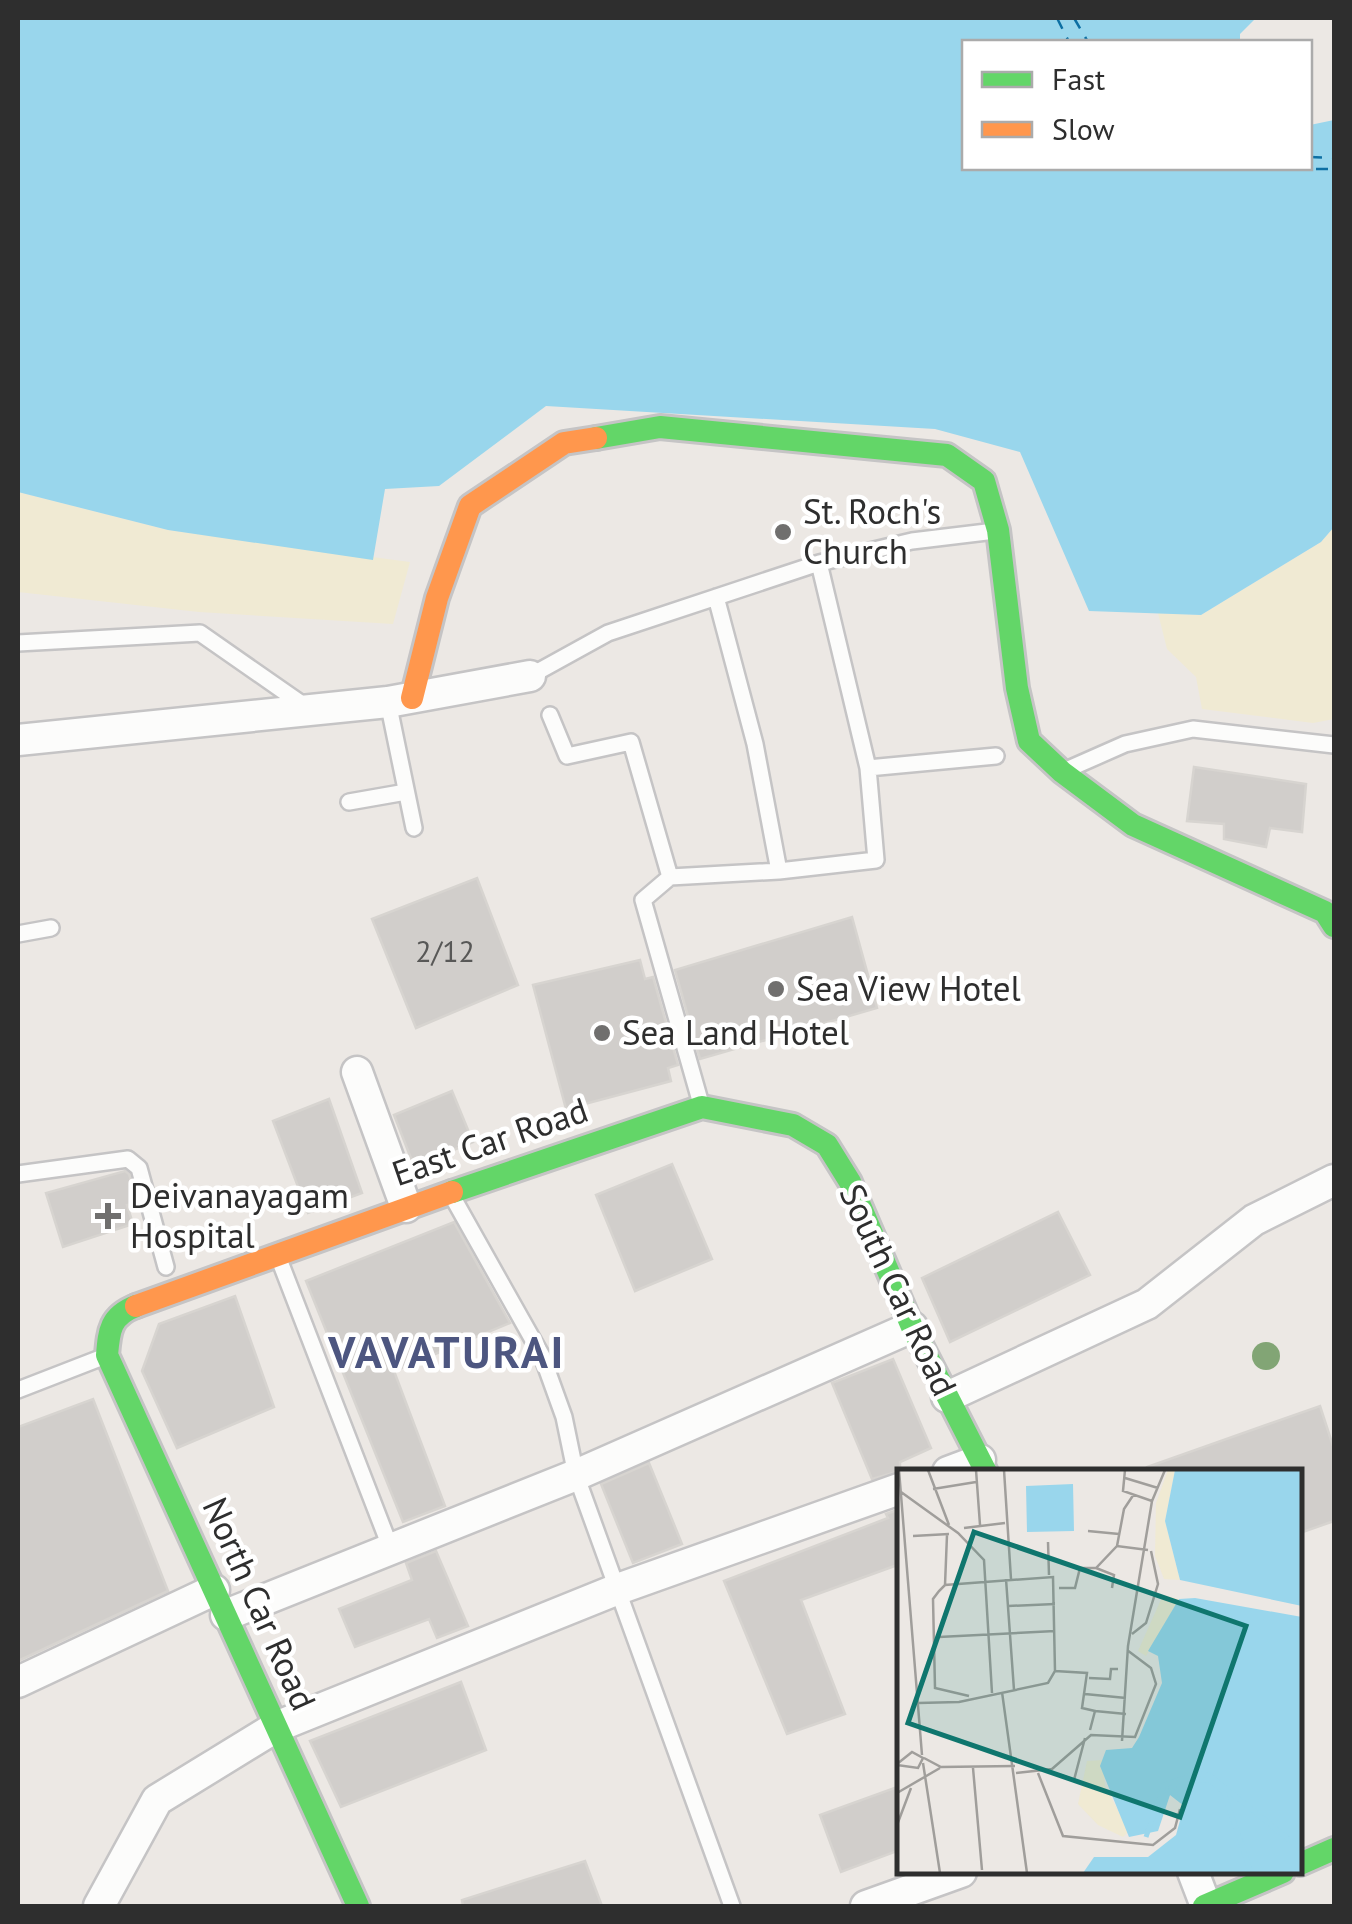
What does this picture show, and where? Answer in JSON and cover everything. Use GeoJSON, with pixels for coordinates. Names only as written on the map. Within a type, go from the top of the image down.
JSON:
{"type":"FeatureCollection","features":[{"type":"Feature","properties":{"kind":"street"},"geometry":{"type":"LineString","coordinates":[[400,700],[470,506],[564,443],[660,427],[947,455],[984,480],[998,530],[1017,688],[1029,741],[1062,772],[1133,825],[1325,912],[1334,926]]}},
{"type":"Feature","properties":{"kind":"street"},"geometry":{"type":"LineString","coordinates":[[18,740],[314,712],[530,676]]}},
{"type":"Feature","properties":{"kind":"street"},"geometry":{"type":"LineString","coordinates":[[357,1072],[406,1207]]}},
{"type":"Feature","properties":{"kind":"street","name":"East Car Road"},"geometry":{"type":"LineString","coordinates":[[109,1328],[126,1310],[277,1253],[702,1108],[793,1125]]}},
{"type":"Feature","properties":{"kind":"street","name":"South Car Road"},"geometry":{"type":"LineString","coordinates":[[793,1125],[827,1145],[850,1182],[912,1327],[983,1466]]}},
{"type":"Feature","properties":{"kind":"street"},"geometry":{"type":"LineString","coordinates":[[947,1397],[1147,1304],[1254,1220],[1334,1180]]}},
{"type":"Feature","properties":{"kind":"street"},"geometry":{"type":"LineString","coordinates":[[18,1682],[220,1603],[390,1549],[576,1475],[912,1327]]}},
{"type":"Feature","properties":{"kind":"street","name":"North Car Road"},"geometry":{"type":"LineString","coordinates":[[109,1328],[107,1355],[358,1906]]}},
{"type":"Feature","properties":{"kind":"street"},"geometry":{"type":"LineString","coordinates":[[99,1906],[157,1800],[276,1727],[618,1589],[897,1490]]}},
{"type":"Feature","properties":{"kind":"street"},"geometry":{"type":"LineString","coordinates":[[1302,1863],[1334,1849]]}},
{"type":"Feature","properties":{"kind":"street"},"geometry":{"type":"LineString","coordinates":[[866,1906],[955,1874]]}},
{"type":"Feature","properties":{"kind":"street"},"geometry":{"type":"LineString","coordinates":[[1194,1874],[1205,1906],[1279,1874]]}},
{"type":"Feature","properties":{"kind":"lane"},"geometry":{"type":"LineString","coordinates":[[530,676],[608,633],[819,562],[912,540],[998,530]]}},
{"type":"Feature","properties":{"kind":"lane"},"geometry":{"type":"LineString","coordinates":[[702,1108],[643,900],[670,877],[780,871],[876,860],[868,768],[819,562]]}},
{"type":"Feature","properties":{"kind":"lane"},"geometry":{"type":"LineString","coordinates":[[716,597],[755,744],[780,871]]}},
{"type":"Feature","properties":{"kind":"lane"},"geometry":{"type":"LineString","coordinates":[[18,643],[200,633],[314,712]]}},
{"type":"Feature","properties":{"kind":"lane"},"geometry":{"type":"LineString","coordinates":[[400,700],[406,792],[414,828]]}},
{"type":"Feature","properties":{"kind":"lane"},"geometry":{"type":"LineString","coordinates":[[550,714],[567,756],[632,742],[670,877]]}},
{"type":"Feature","properties":{"kind":"lane"},"geometry":{"type":"LineString","coordinates":[[1062,772],[1125,744],[1193,729],[1334,745]]}},
{"type":"Feature","properties":{"kind":"lane"},"geometry":{"type":"LineString","coordinates":[[868,768],[996,756]]}},
{"type":"Feature","properties":{"kind":"lane"},"geometry":{"type":"LineString","coordinates":[[348,802],[406,792]]}},
{"type":"Feature","properties":{"kind":"lane"},"geometry":{"type":"LineString","coordinates":[[18,934],[51,928]]}},
{"type":"Feature","properties":{"kind":"lane"},"geometry":{"type":"LineString","coordinates":[[18,1174],[118,1159],[134,1163],[139,1168],[166,1267]]}},
{"type":"Feature","properties":{"kind":"lane"},"geometry":{"type":"LineString","coordinates":[[450,1193],[542,1356],[564,1417],[576,1475],[732,1906]]}},
{"type":"Feature","properties":{"kind":"lane"},"geometry":{"type":"LineString","coordinates":[[277,1253],[390,1549]]}},
{"type":"Feature","properties":{"kind":"lane"},"geometry":{"type":"LineString","coordinates":[[18,1390],[107,1355]]}},
{"type":"Feature","properties":{"kind":"sand"},"geometry":{"type":"Polygon","coordinates":[[[18,492],[168,530],[410,562],[393,624],[199,612],[18,592],[18,492]]]}},
{"type":"Feature","properties":{"kind":"sand"},"geometry":{"type":"Polygon","coordinates":[[[1334,527],[1334,719],[1313,723],[1202,709],[1196,677],[1167,649],[1158,613],[1201,615],[1321,542],[1334,527]]]}},
{"type":"Feature","properties":{"kind":"water"},"geometry":{"type":"Polygon","coordinates":[[[18,18],[1256,18],[1240,34],[1240,40],[962,40],[962,170],[1312,170],[1312,125],[1334,120],[1334,527],[1321,542],[1201,615],[1089,611],[1020,452],[935,429],[546,406],[439,486],[385,489],[373,560],[168,530],[18,492],[18,18]]]}},
{"type":"Feature","properties":{"kind":"building"},"geometry":{"type":"Polygon","coordinates":[[[1194,767],[1306,784],[1302,832],[1270,828],[1266,847],[1224,839],[1224,824],[1187,821],[1194,767]]]}},
{"type":"Feature","properties":{"kind":"building"},"geometry":{"type":"Polygon","coordinates":[[[477,878],[518,985],[416,1028],[372,919],[477,878]]]}},
{"type":"Feature","properties":{"kind":"building","name":"Sea View Hotel"},"geometry":{"type":"Polygon","coordinates":[[[852,917],[877,1008],[700,1059],[675,970],[852,917]]]}},
{"type":"Feature","properties":{"kind":"building","name":"Sea Land Hotel"},"geometry":{"type":"Polygon","coordinates":[[[640,960],[645,979],[653,977],[678,1065],[668,1068],[671,1081],[566,1109],[533,985],[640,960]]]}},
{"type":"Feature","properties":{"kind":"building"},"geometry":{"type":"Polygon","coordinates":[[[452,1091],[473,1142],[414,1166],[394,1115],[452,1091]]]}},
{"type":"Feature","properties":{"kind":"building"},"geometry":{"type":"Polygon","coordinates":[[[329,1099],[362,1193],[308,1213],[273,1121],[329,1099]]]}},
{"type":"Feature","properties":{"kind":"building"},"geometry":{"type":"Polygon","coordinates":[[[672,1164],[712,1259],[635,1291],[596,1195],[672,1164]]]}},
{"type":"Feature","properties":{"kind":"building"},"geometry":{"type":"Polygon","coordinates":[[[125,1171],[137,1202],[127,1205],[133,1224],[63,1247],[46,1193],[125,1171]]]}},
{"type":"Feature","properties":{"kind":"building"},"geometry":{"type":"Polygon","coordinates":[[[1058,1212],[1090,1275],[950,1342],[922,1278],[1058,1212]]]}},
{"type":"Feature","properties":{"kind":"building"},"geometry":{"type":"Polygon","coordinates":[[[454,1222],[510,1323],[394,1371],[445,1506],[403,1522],[306,1281],[454,1222]]]}},
{"type":"Feature","properties":{"kind":"building"},"geometry":{"type":"Polygon","coordinates":[[[235,1296],[274,1407],[177,1448],[142,1371],[159,1324],[235,1296]]]}},
{"type":"Feature","properties":{"kind":"building"},"geometry":{"type":"Polygon","coordinates":[[[893,1359],[931,1448],[900,1462],[897,1472],[872,1479],[832,1383],[893,1359]]]}},
{"type":"Feature","properties":{"kind":"building"},"geometry":{"type":"Polygon","coordinates":[[[93,1399],[168,1591],[18,1661],[18,1427],[93,1399]]]}},
{"type":"Feature","properties":{"kind":"building"},"geometry":{"type":"Polygon","coordinates":[[[1320,1406],[1334,1449],[1334,1521],[1302,1532],[1302,1469],[1147,1467],[1320,1406]]]}},
{"type":"Feature","properties":{"kind":"building"},"geometry":{"type":"Polygon","coordinates":[[[649,1463],[682,1544],[633,1563],[601,1484],[649,1463]]]}},
{"type":"Feature","properties":{"kind":"building"},"geometry":{"type":"Polygon","coordinates":[[[897,1510],[897,1565],[801,1600],[845,1714],[787,1734],[724,1581],[888,1518],[886,1514],[897,1510]]]}},
{"type":"Feature","properties":{"kind":"building"},"geometry":{"type":"Polygon","coordinates":[[[436,1551],[468,1626],[437,1638],[429,1619],[355,1647],[339,1609],[412,1580],[406,1563],[436,1551]]]}},
{"type":"Feature","properties":{"kind":"building"},"geometry":{"type":"Polygon","coordinates":[[[461,1682],[486,1750],[341,1807],[310,1741],[461,1682]]]}},
{"type":"Feature","properties":{"kind":"building"},"geometry":{"type":"Polygon","coordinates":[[[897,1787],[897,1851],[841,1872],[820,1815],[897,1787]]]}},
{"type":"Feature","properties":{"kind":"building"},"geometry":{"type":"Polygon","coordinates":[[[585,1861],[602,1906],[463,1906],[462,1900],[585,1861]]]}},
{"type":"Feature","properties":{"kind":"ferry route"},"geometry":{"type":"LineString","coordinates":[[1057,18],[1068,40]]}},
{"type":"Feature","properties":{"kind":"ferry route"},"geometry":{"type":"LineString","coordinates":[[1074,18],[1087,40]]}},
{"type":"Feature","properties":{"kind":"ferry route"},"geometry":{"type":"LineString","coordinates":[[1312,157],[1334,158]]}},
{"type":"Feature","properties":{"kind":"ferry route"},"geometry":{"type":"LineString","coordinates":[[1312,169],[1334,169]]}},
{"type":"Feature","properties":{"kind":"traffic: fast"},"geometry":{"type":"LineString","coordinates":[[596,438],[660,427],[947,455],[984,481],[998,530],[1017,688],[1029,741],[1062,772],[1133,825],[1325,912],[1334,926]]}},
{"type":"Feature","properties":{"kind":"traffic: fast"},"geometry":{"type":"LineString","coordinates":[[452,1192],[702,1107],[793,1125],[827,1145],[850,1182],[912,1327],[984,1469]]}},
{"type":"Feature","properties":{"kind":"traffic: fast"},"geometry":{"type":"LineString","coordinates":[[136,1306],[121,1314],[113,1325],[107,1355],[358,1906]]}},
{"type":"Feature","properties":{"kind":"traffic: fast"},"geometry":{"type":"LineString","coordinates":[[1302,1863],[1334,1849]]}},
{"type":"Feature","properties":{"kind":"traffic: fast"},"geometry":{"type":"LineString","coordinates":[[1204,1906],[1278,1874]]}},
{"type":"Feature","properties":{"kind":"traffic: slow"},"geometry":{"type":"LineString","coordinates":[[412,698],[437,598],[470,506],[564,443],[596,438]]}},
{"type":"Feature","properties":{"kind":"traffic: slow"},"geometry":{"type":"LineString","coordinates":[[136,1306],[452,1192]]}},
{"type":"Feature","properties":{"kind":"place","name":"St. Roch's Church"},"geometry":{"type":"Point","coordinates":[783,532]}},
{"type":"Feature","properties":{"kind":"place","name":"Sea View Hotel"},"geometry":{"type":"Point","coordinates":[776,989]}},
{"type":"Feature","properties":{"kind":"place","name":"Sea Land Hotel"},"geometry":{"type":"Point","coordinates":[602,1033]}},
{"type":"Feature","properties":{"kind":"place","name":"Deivanayagam Hospital"},"geometry":{"type":"Point","coordinates":[108,1216]}},
{"type":"Feature","properties":{"kind":"district","name":"VAVATURAI"},"geometry":{"type":"Point","coordinates":[447,1352]}}]}
